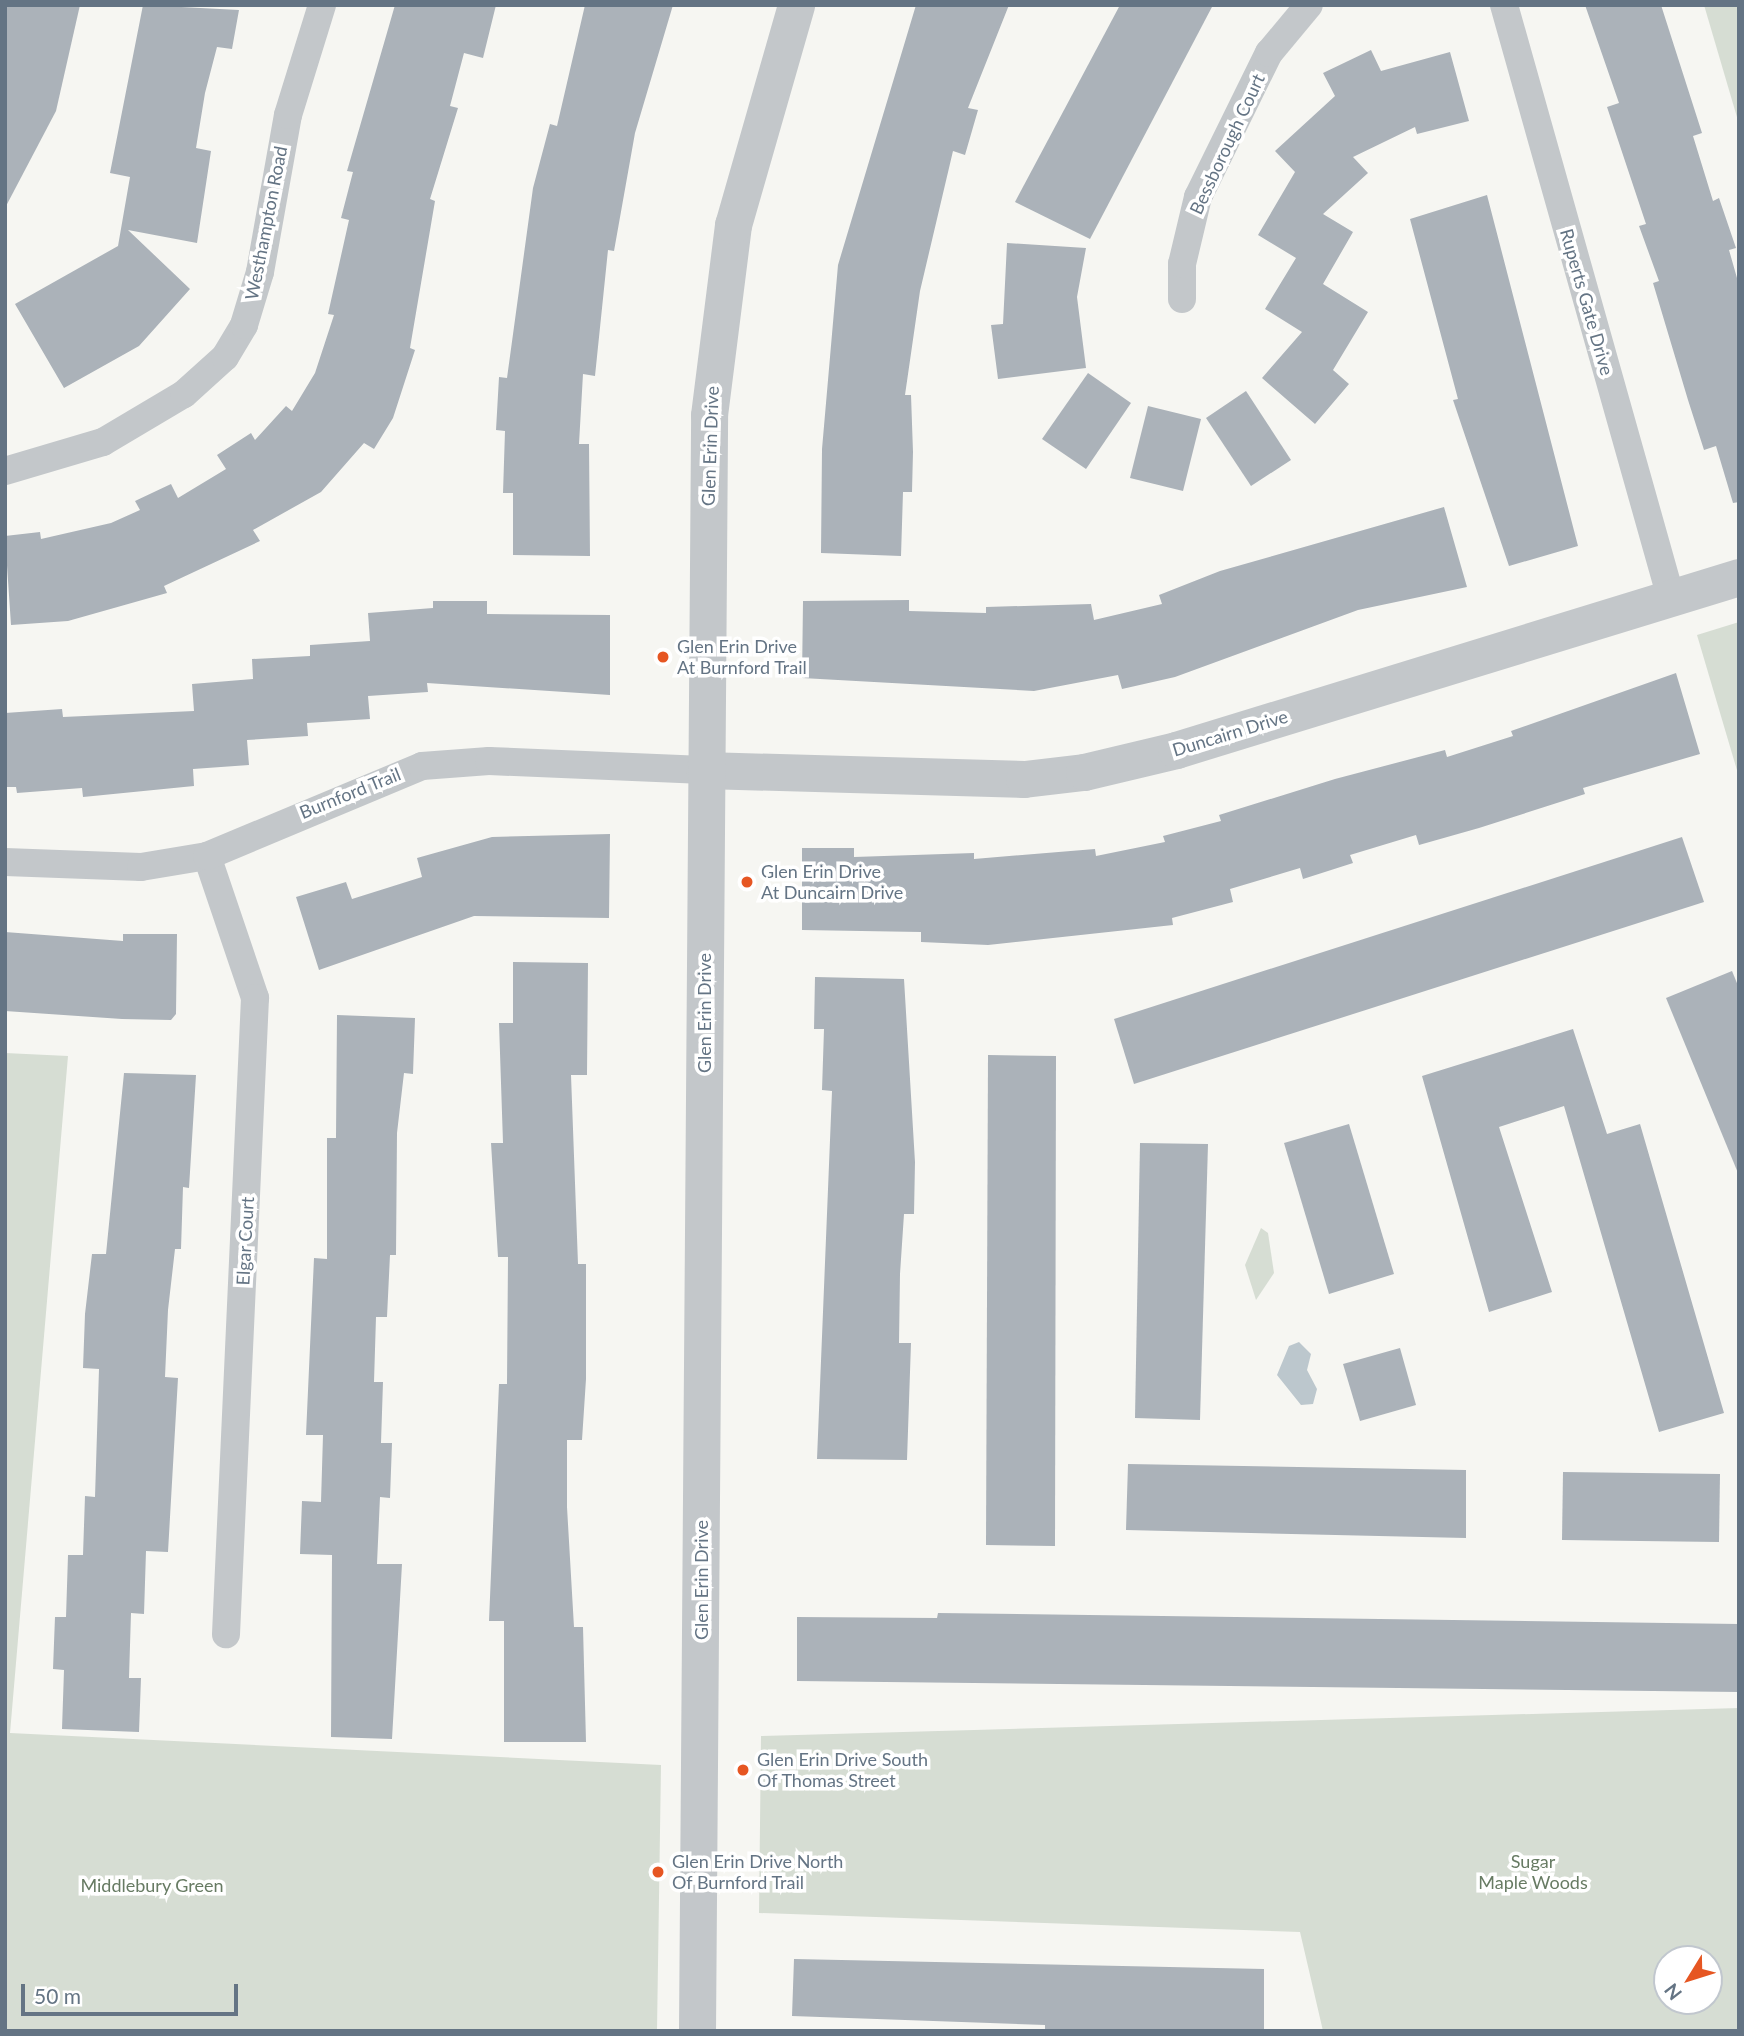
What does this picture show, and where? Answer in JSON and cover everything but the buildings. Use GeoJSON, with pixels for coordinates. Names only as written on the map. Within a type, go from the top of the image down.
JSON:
{"type":"FeatureCollection","features":[{"type":"Feature","properties":{"kind":"street","name":"Westhampton Road"},"geometry":{"type":"LineString","coordinates":[[5,471],[103,442],[184,394],[225,357],[244,325],[260,272],[288,115],[322,5]]}},
{"type":"Feature","properties":{"kind":"street","name":"Glen Erin Drive"},"geometry":{"type":"LineString","coordinates":[[696,2031],[704,770],[709,415],[721,303],[750,152],[796,5]]}},
{"type":"Feature","properties":{"kind":"street","name":"Bessborough Court"},"geometry":{"type":"LineString","coordinates":[[1182,299],[1182,264],[1198,197],[1269,53],[1310,5]]}},
{"type":"Feature","properties":{"kind":"street","name":"Ruperts Gate Drive"},"geometry":{"type":"LineString","coordinates":[[1504,5],[1671,598]]}},
{"type":"Feature","properties":{"kind":"street","name":"Duncairn Drive"},"geometry":{"type":"LineString","coordinates":[[704,770],[1024,779],[1084,772],[1177,750],[1739,577]]}},
{"type":"Feature","properties":{"kind":"street","name":"Burnford Trail"},"geometry":{"type":"LineString","coordinates":[[5,862],[141,867],[207,856],[422,766],[489,761],[704,770]]}},
{"type":"Feature","properties":{"kind":"street","name":"Elgar Court"},"geometry":{"type":"LineString","coordinates":[[207,856],[255,998],[226,1634]]}},
{"type":"Feature","properties":{"kind":"green space"},"geometry":{"type":"Polygon","coordinates":[[[1704,5],[1739,5],[1739,124],[1704,5]]]}},
{"type":"Feature","properties":{"kind":"green space"},"geometry":{"type":"Polygon","coordinates":[[[1739,622],[1739,777],[1697,635],[1739,622]]]}},
{"type":"Feature","properties":{"kind":"green space","name":"Middlebury Green"},"geometry":{"type":"Polygon","coordinates":[[[5,1053],[68,1056],[10,1733],[661,1765],[657,2031],[5,2031],[5,1053]]]}},
{"type":"Feature","properties":{"kind":"green space"},"geometry":{"type":"Polygon","coordinates":[[[1261,1228],[1268,1233],[1274,1273],[1256,1300],[1245,1265],[1261,1228]]]}},
{"type":"Feature","properties":{"kind":"green space","name":"Sugar Maple Woods"},"geometry":{"type":"Polygon","coordinates":[[[1739,1708],[1739,2031],[1323,2031],[1300,1932],[759,1913],[761,1736],[1739,1708]]]}},
{"type":"Feature","properties":{"kind":"shaded area"},"geometry":{"type":"Polygon","coordinates":[[[1299,1342],[1311,1354],[1307,1370],[1317,1389],[1313,1404],[1301,1405],[1277,1375],[1289,1346],[1299,1342]]]}},
{"type":"Feature","properties":{"kind":"place","name":"Glen Erin Drive At Burnford Trail"},"geometry":{"type":"Point","coordinates":[663,657]}},
{"type":"Feature","properties":{"kind":"place","name":"Glen Erin Drive At Duncairn Drive"},"geometry":{"type":"Point","coordinates":[747,882]}},
{"type":"Feature","properties":{"kind":"place","name":"Glen Erin Drive South Of Thomas Street"},"geometry":{"type":"Point","coordinates":[743,1770]}},
{"type":"Feature","properties":{"kind":"place","name":"Glen Erin Drive North Of Burnford Trail"},"geometry":{"type":"Point","coordinates":[658,1872]}}]}
